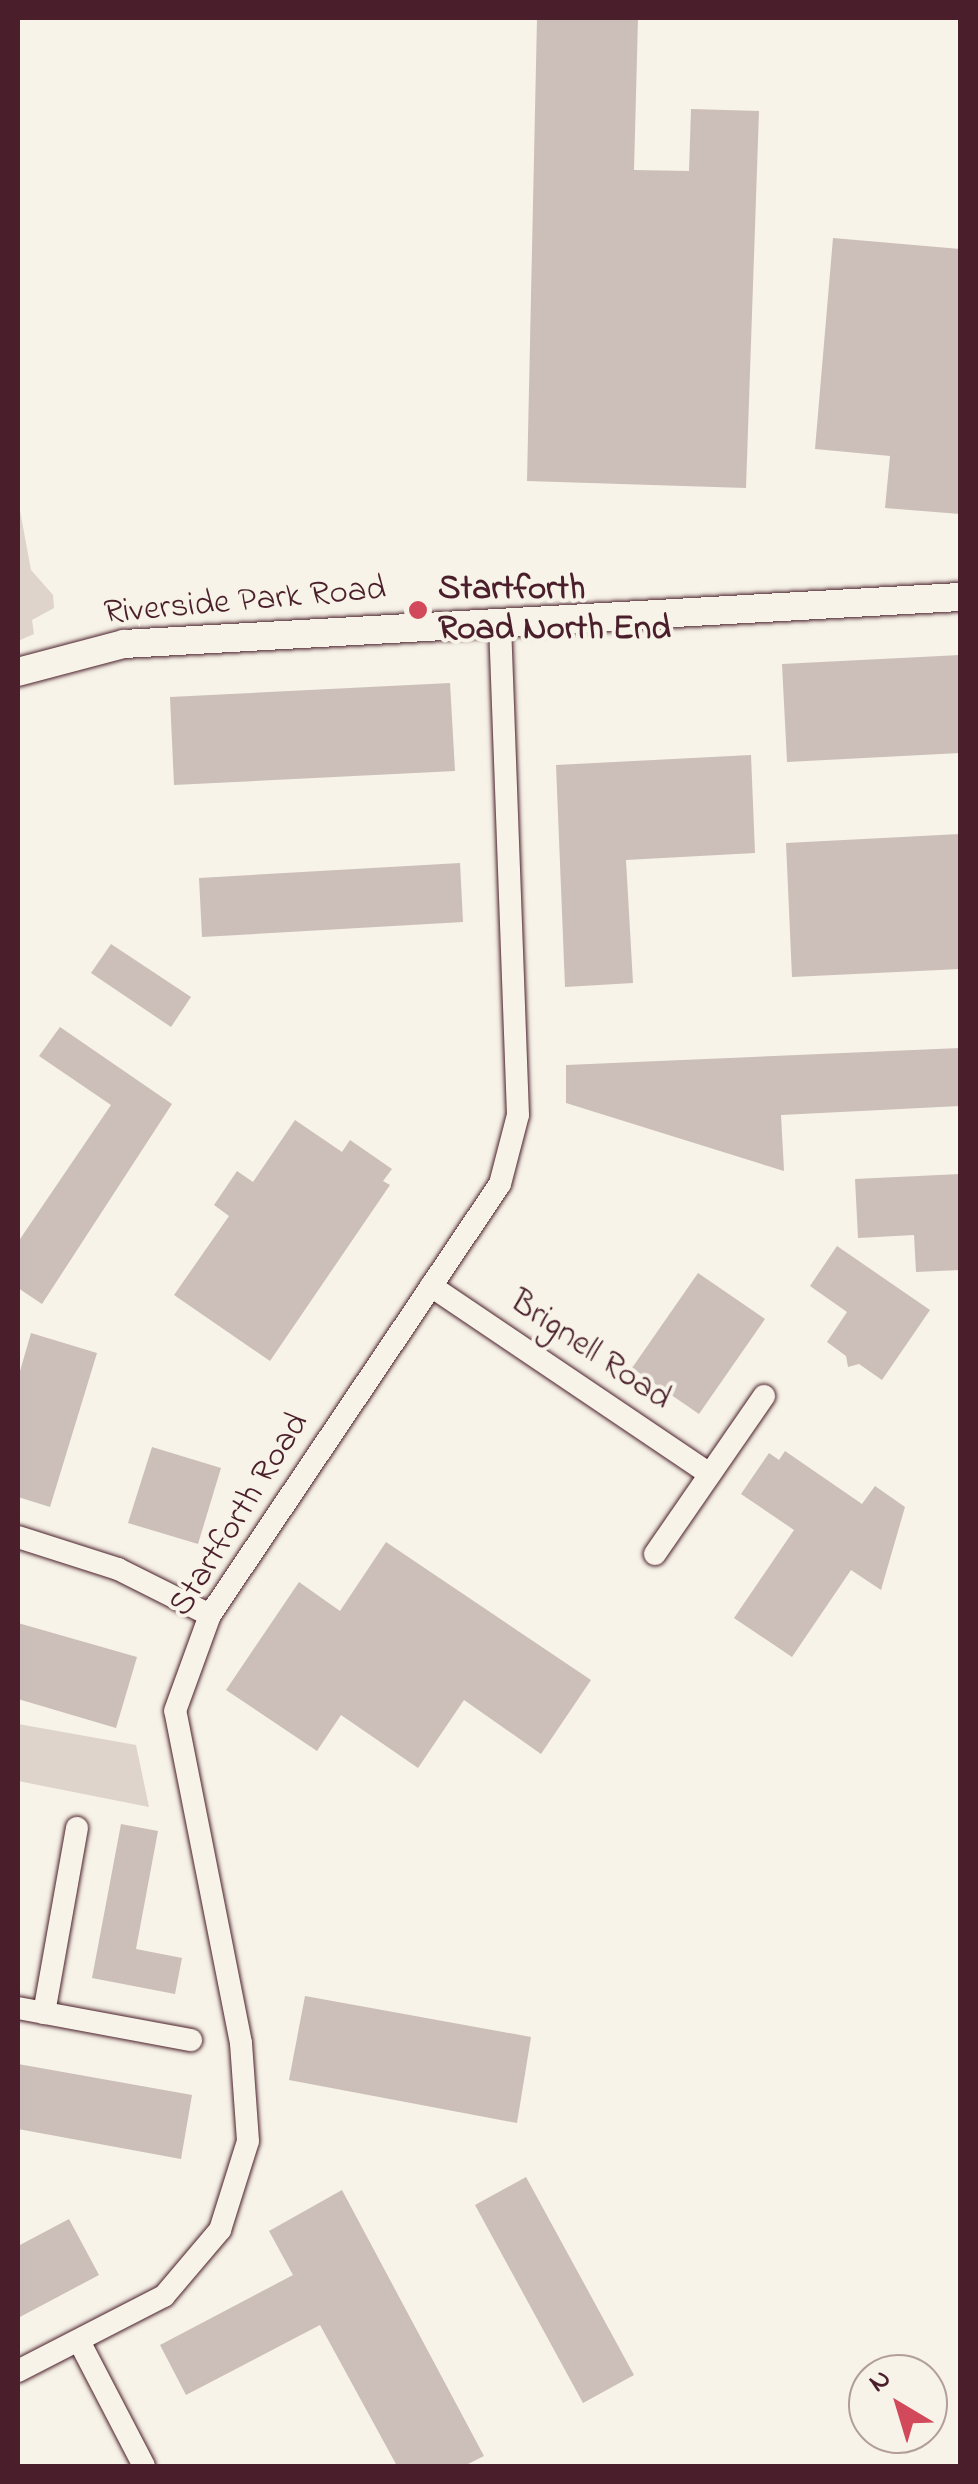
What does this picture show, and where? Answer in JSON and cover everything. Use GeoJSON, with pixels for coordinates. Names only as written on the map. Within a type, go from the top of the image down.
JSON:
{"type":"FeatureCollection","features":[{"type":"Feature","properties":{"kind":"street","name":"Riverside Park Road"},"geometry":{"type":"LineString","coordinates":[[18,672],[124,644],[960,598]]}},
{"type":"Feature","properties":{"kind":"street","name":"Startforth Road"},"geometry":{"type":"LineString","coordinates":[[18,2371],[164,2296],[220,2230],[248,2141],[241,2043],[175,1711],[210,1615],[500,1184],[518,1115],[500,622]]}},
{"type":"Feature","properties":{"kind":"street","name":"Brignell Road"},"geometry":{"type":"LineString","coordinates":[[431,1286],[710,1474]]}},
{"type":"Feature","properties":{"kind":"street"},"geometry":{"type":"LineString","coordinates":[[655,1554],[764,1396]]}},
{"type":"Feature","properties":{"kind":"street"},"geometry":{"type":"LineString","coordinates":[[18,1538],[118,1570],[210,1615]]}},
{"type":"Feature","properties":{"kind":"street"},"geometry":{"type":"LineString","coordinates":[[44,2013],[77,1828]]}},
{"type":"Feature","properties":{"kind":"street"},"geometry":{"type":"LineString","coordinates":[[18,2008],[191,2040]]}},
{"type":"Feature","properties":{"kind":"street"},"geometry":{"type":"LineString","coordinates":[[79,2341],[144,2466]]}},
{"type":"Feature","properties":{"kind":"shaded area"},"geometry":{"type":"Polygon","coordinates":[[[18,500],[31,570],[53,595],[54,608],[32,620],[34,634],[18,641],[18,500]]]}},
{"type":"Feature","properties":{"kind":"shaded area"},"geometry":{"type":"Polygon","coordinates":[[[18,1724],[136,1745],[149,1807],[18,1781],[18,1724]]]}},
{"type":"Feature","properties":{"kind":"building"},"geometry":{"type":"Polygon","coordinates":[[[537,18],[638,18],[634,170],[689,171],[691,109],[759,111],[746,488],[527,481],[537,18]]]}},
{"type":"Feature","properties":{"kind":"building"},"geometry":{"type":"Polygon","coordinates":[[[833,238],[960,249],[960,514],[885,508],[890,456],[815,449],[833,238]]]}},
{"type":"Feature","properties":{"kind":"building"},"geometry":{"type":"Polygon","coordinates":[[[960,655],[960,753],[787,762],[782,664],[960,655]]]}},
{"type":"Feature","properties":{"kind":"building"},"geometry":{"type":"Polygon","coordinates":[[[450,683],[455,771],[174,785],[170,697],[450,683]]]}},
{"type":"Feature","properties":{"kind":"building"},"geometry":{"type":"Polygon","coordinates":[[[751,755],[755,853],[626,860],[633,983],[565,987],[556,765],[751,755]]]}},
{"type":"Feature","properties":{"kind":"building"},"geometry":{"type":"Polygon","coordinates":[[[960,834],[960,969],[792,977],[786,843],[960,834]]]}},
{"type":"Feature","properties":{"kind":"building"},"geometry":{"type":"Polygon","coordinates":[[[460,863],[463,922],[202,937],[199,878],[460,863]]]}},
{"type":"Feature","properties":{"kind":"building"},"geometry":{"type":"Polygon","coordinates":[[[111,944],[191,997],[171,1027],[91,973],[111,944]]]}},
{"type":"Feature","properties":{"kind":"building"},"geometry":{"type":"Polygon","coordinates":[[[60,1027],[172,1104],[42,1304],[18,1288],[18,1242],[111,1105],[39,1056],[60,1027]]]}},
{"type":"Feature","properties":{"kind":"building"},"geometry":{"type":"Polygon","coordinates":[[[960,1048],[960,1106],[781,1115],[784,1171],[566,1103],[566,1065],[960,1048]]]}},
{"type":"Feature","properties":{"kind":"building"},"geometry":{"type":"Polygon","coordinates":[[[295,1120],[342,1152],[350,1140],[392,1169],[383,1181],[390,1185],[270,1361],[174,1295],[229,1216],[214,1205],[237,1171],[253,1182],[295,1120]]]}},
{"type":"Feature","properties":{"kind":"building"},"geometry":{"type":"Polygon","coordinates":[[[960,1174],[960,1270],[916,1272],[914,1235],[858,1238],[855,1179],[960,1174]]]}},
{"type":"Feature","properties":{"kind":"building"},"geometry":{"type":"Polygon","coordinates":[[[837,1246],[930,1310],[882,1380],[859,1364],[848,1367],[846,1356],[827,1342],[847,1312],[810,1286],[837,1246]]]}},
{"type":"Feature","properties":{"kind":"building"},"geometry":{"type":"Polygon","coordinates":[[[698,1273],[765,1319],[699,1414],[632,1368],[698,1273]]]}},
{"type":"Feature","properties":{"kind":"building"},"geometry":{"type":"Polygon","coordinates":[[[31,1333],[97,1353],[50,1507],[18,1497],[18,1378],[31,1333]]]}},
{"type":"Feature","properties":{"kind":"building"},"geometry":{"type":"Polygon","coordinates":[[[152,1447],[221,1468],[198,1544],[128,1523],[152,1447]]]}},
{"type":"Feature","properties":{"kind":"building"},"geometry":{"type":"Polygon","coordinates":[[[785,1451],[862,1504],[875,1486],[905,1507],[881,1590],[851,1570],[792,1657],[734,1618],[794,1530],[741,1494],[769,1453],[779,1460],[785,1451]]]}},
{"type":"Feature","properties":{"kind":"building"},"geometry":{"type":"Polygon","coordinates":[[[386,1542],[591,1680],[541,1754],[464,1700],[418,1768],[341,1715],[317,1751],[226,1690],[299,1582],[340,1611],[386,1542]]]}},
{"type":"Feature","properties":{"kind":"building"},"geometry":{"type":"Polygon","coordinates":[[[18,1623],[137,1657],[116,1728],[18,1699],[18,1623]]]}},
{"type":"Feature","properties":{"kind":"building"},"geometry":{"type":"Polygon","coordinates":[[[121,1824],[158,1831],[136,1949],[182,1958],[175,1994],[92,1978],[121,1824]]]}},
{"type":"Feature","properties":{"kind":"building"},"geometry":{"type":"Polygon","coordinates":[[[305,1996],[531,2037],[517,2123],[289,2080],[305,1996]]]}},
{"type":"Feature","properties":{"kind":"building"},"geometry":{"type":"Polygon","coordinates":[[[18,2064],[192,2095],[181,2159],[18,2129],[18,2064]]]}},
{"type":"Feature","properties":{"kind":"building"},"geometry":{"type":"Polygon","coordinates":[[[526,2177],[634,2375],[583,2403],[475,2205],[526,2177]]]}},
{"type":"Feature","properties":{"kind":"building"},"geometry":{"type":"Polygon","coordinates":[[[342,2190],[484,2456],[464,2466],[397,2466],[320,2325],[186,2395],[160,2345],[293,2275],[269,2231],[342,2190]]]}},
{"type":"Feature","properties":{"kind":"building"},"geometry":{"type":"Polygon","coordinates":[[[69,2219],[99,2275],[18,2318],[18,2246],[69,2219]]]}},
{"type":"Feature","properties":{"kind":"place","name":"Startforth Road North End"},"geometry":{"type":"Point","coordinates":[418,610]}}]}
